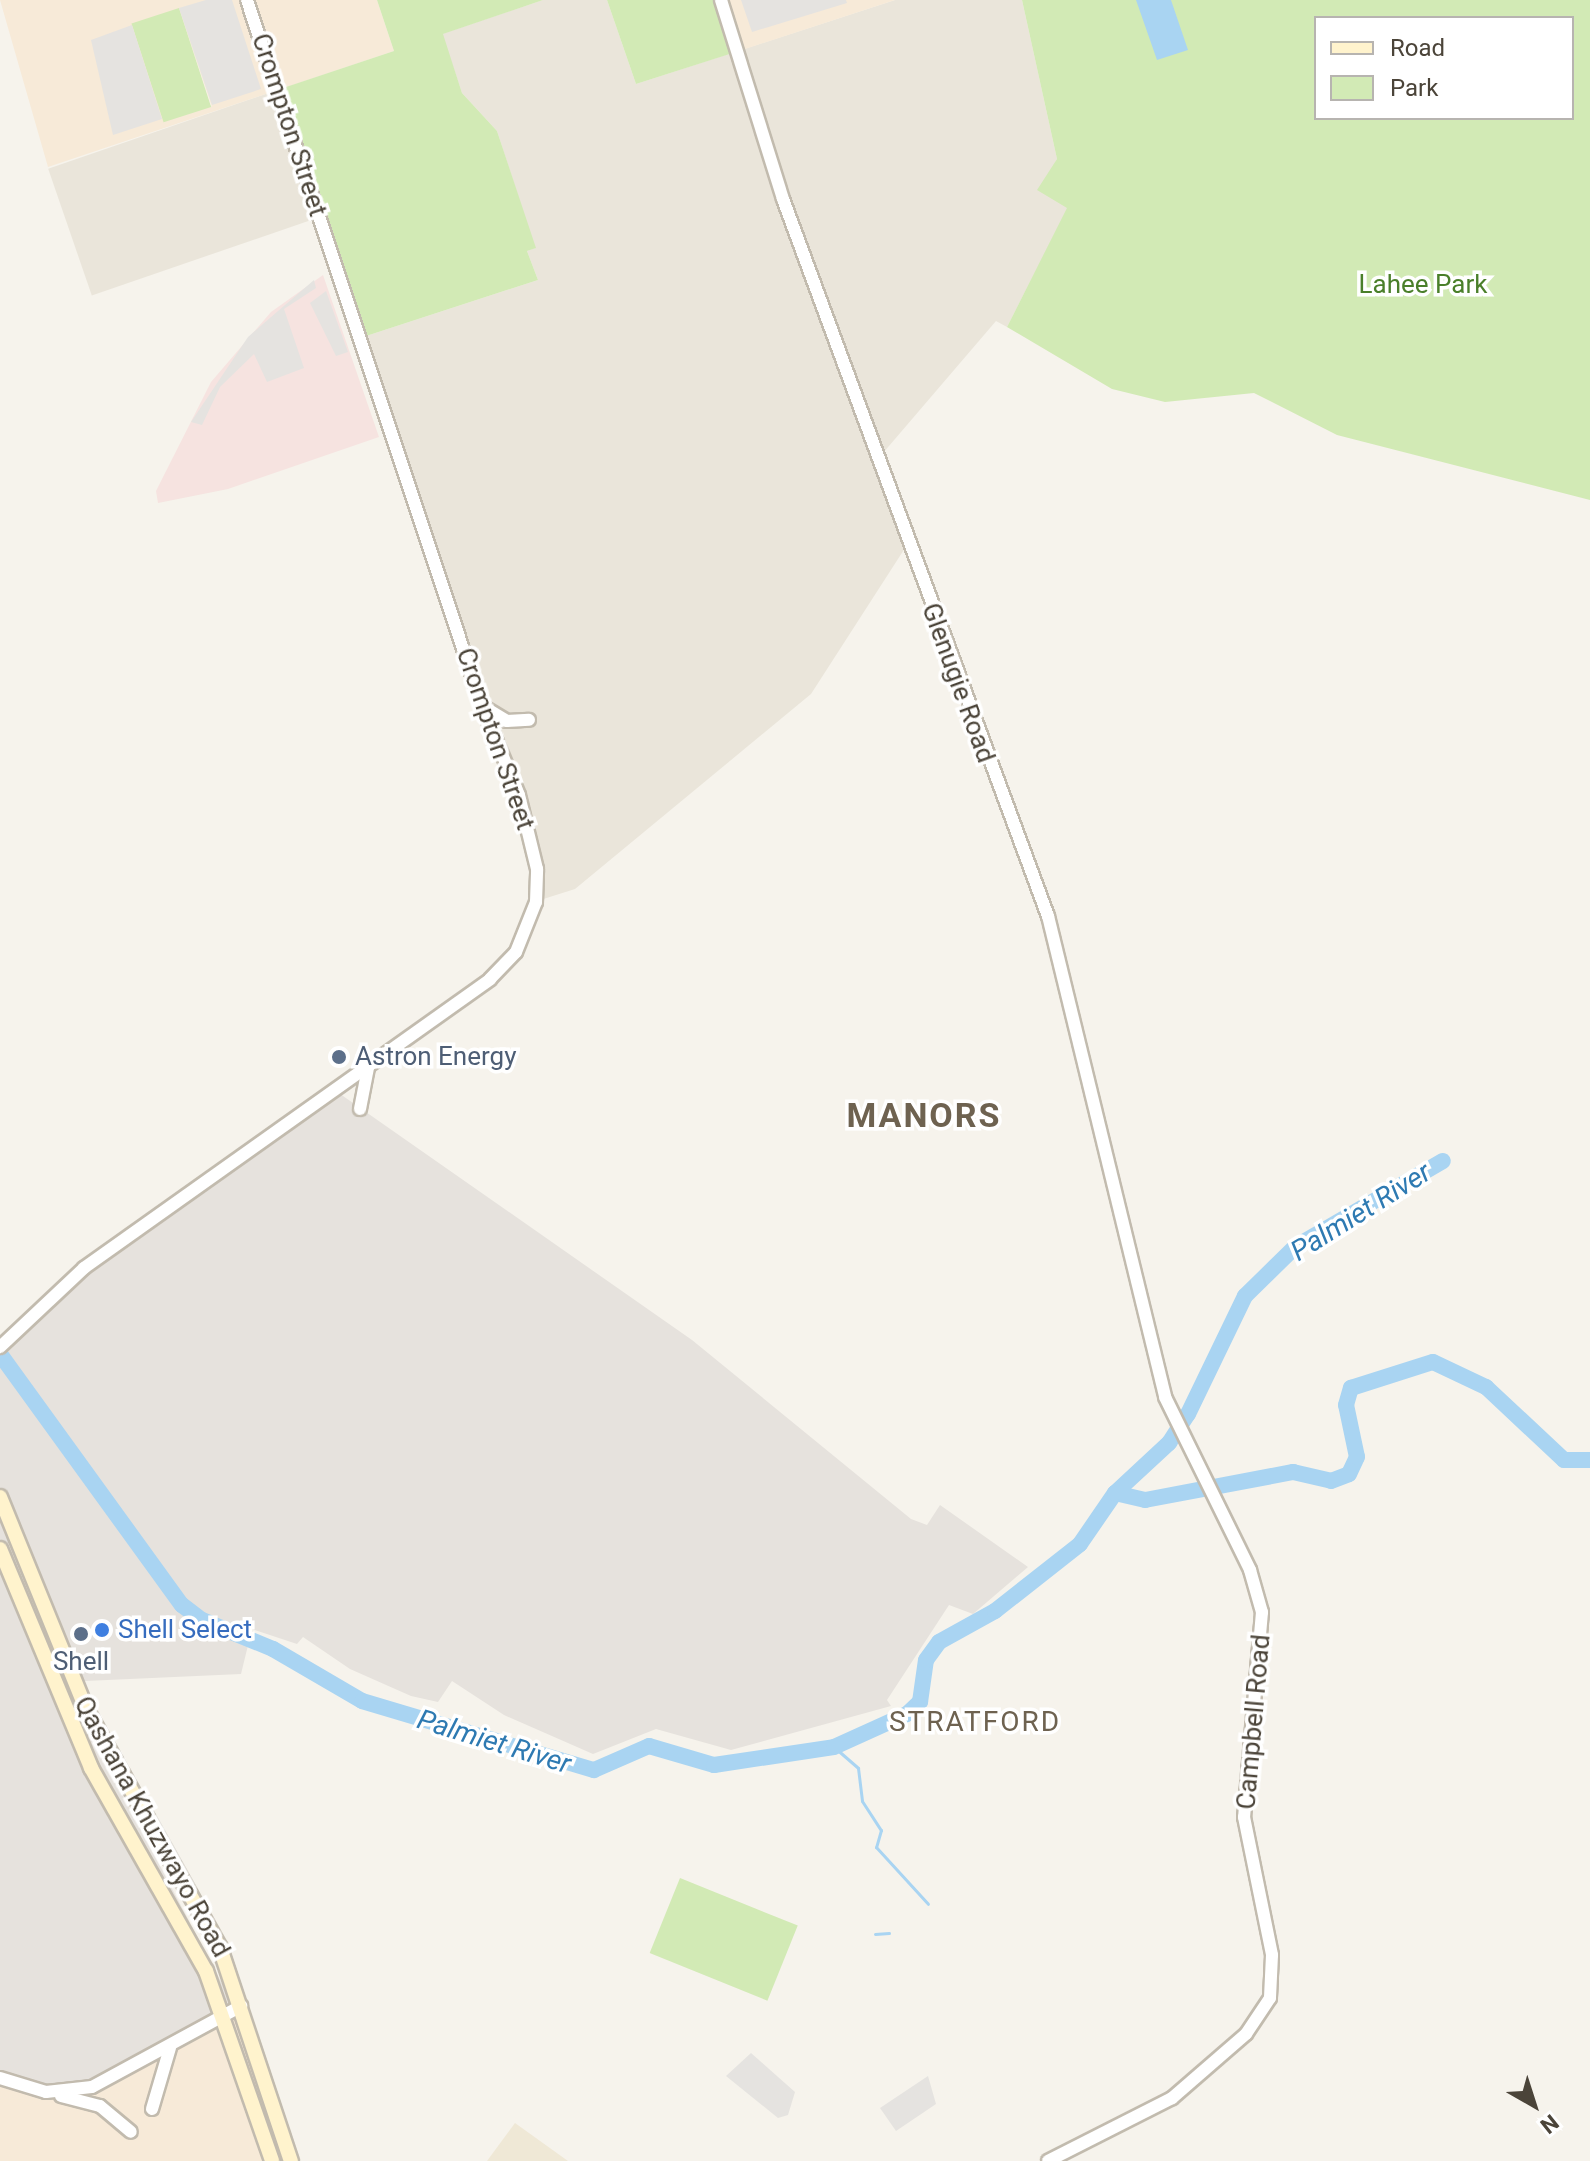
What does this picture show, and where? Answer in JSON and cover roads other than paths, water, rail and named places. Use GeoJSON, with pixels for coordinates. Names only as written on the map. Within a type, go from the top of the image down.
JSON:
{"type":"FeatureCollection","features":[{"type":"Feature","properties":{"kind":"main road","name":"Qashana Khuzwayo Road"},"geometry":{"type":"LineString","coordinates":[[0,1497],[57,1648],[133,1798],[213,1933],[241,2006],[291,2161]]}},
{"type":"Feature","properties":{"kind":"main road","name":"Qashana Khuzwayo Road"},"geometry":{"type":"LineString","coordinates":[[0,1549],[91,1768],[189,1936],[224,2013],[272,2161]]}},
{"type":"Feature","properties":{"kind":"street","name":"Crompton Street"},"geometry":{"type":"LineString","coordinates":[[0,1347],[84,1268],[369,1065],[506,963],[536,902],[528,827],[482,706],[247,0]]}},
{"type":"Feature","properties":{"kind":"street","name":"Glenugie Road"},"geometry":{"type":"LineString","coordinates":[[721,0],[783,199],[1048,916],[1159,1377]]}},
{"type":"Feature","properties":{"kind":"street"},"geometry":{"type":"LineString","coordinates":[[482,706],[507,721],[529,720]]}},
{"type":"Feature","properties":{"kind":"street"},"geometry":{"type":"LineString","coordinates":[[360,1109],[369,1065]]}},
{"type":"Feature","properties":{"kind":"street","name":"Campbell Road"},"geometry":{"type":"LineString","coordinates":[[1048,2161],[1172,2098],[1252,2027],[1272,1989],[1272,1955],[1244,1817],[1262,1612],[1216,1500],[1173,1418],[1159,1377]]}},
{"type":"Feature","properties":{"kind":"street"},"geometry":{"type":"LineString","coordinates":[[46,2092],[108,2082],[241,2006]]}},
{"type":"Feature","properties":{"kind":"street"},"geometry":{"type":"LineString","coordinates":[[152,2109],[170,2048]]}},
{"type":"Feature","properties":{"kind":"street"},"geometry":{"type":"LineString","coordinates":[[0,2078],[100,2106],[131,2132]]}},
{"type":"Feature","properties":{"kind":"water"},"geometry":{"type":"Polygon","coordinates":[[[1136,0],[1171,0],[1188,50],[1157,60],[1136,0]]]}},
{"type":"Feature","properties":{"kind":"waterway","name":"Palmiet River"},"geometry":{"type":"LineString","coordinates":[[1115,1493],[1169,1443],[1188,1414],[1245,1296],[1295,1247],[1443,1161]]}},
{"type":"Feature","properties":{"kind":"waterway","name":"Palmiet River"},"geometry":{"type":"LineString","coordinates":[[0,1354],[182,1605],[202,1620],[273,1649],[362,1701],[594,1770],[649,1746],[714,1765],[834,1747],[907,1714],[920,1702],[926,1660],[939,1642],[995,1611],[1080,1544],[1115,1493],[1145,1500],[1293,1472],[1331,1481],[1349,1474],[1357,1457],[1346,1405],[1351,1388],[1433,1362],[1486,1387],[1564,1460],[1590,1460]]}},
{"type":"Feature","properties":{"kind":"waterway"},"geometry":{"type":"LineString","coordinates":[[834,1747],[858,1768],[862,1801],[881,1830],[876,1847],[928,1904]]}},
{"type":"Feature","properties":{"kind":"waterway"},"geometry":{"type":"LineString","coordinates":[[875,1934],[889,1933]]}},
{"type":"Feature","properties":{"kind":"place","name":"Astron Energy"},"geometry":{"type":"Point","coordinates":[339,1057]}},
{"type":"Feature","properties":{"kind":"place","name":"Shell Select"},"geometry":{"type":"Point","coordinates":[102,1630]}},
{"type":"Feature","properties":{"kind":"place","name":"Shell"},"geometry":{"type":"Point","coordinates":[81,1634]}},
{"type":"Feature","properties":{"kind":"district","name":"MANORS"},"geometry":{"type":"Point","coordinates":[924,1116]}},
{"type":"Feature","properties":{"kind":"district","name":"STRATFORD"},"geometry":{"type":"Point","coordinates":[975,1722]}},
{"type":"Feature","properties":{"kind":"park label","name":"Lahee Park"},"geometry":{"type":"Point","coordinates":[1423,285]}}]}
